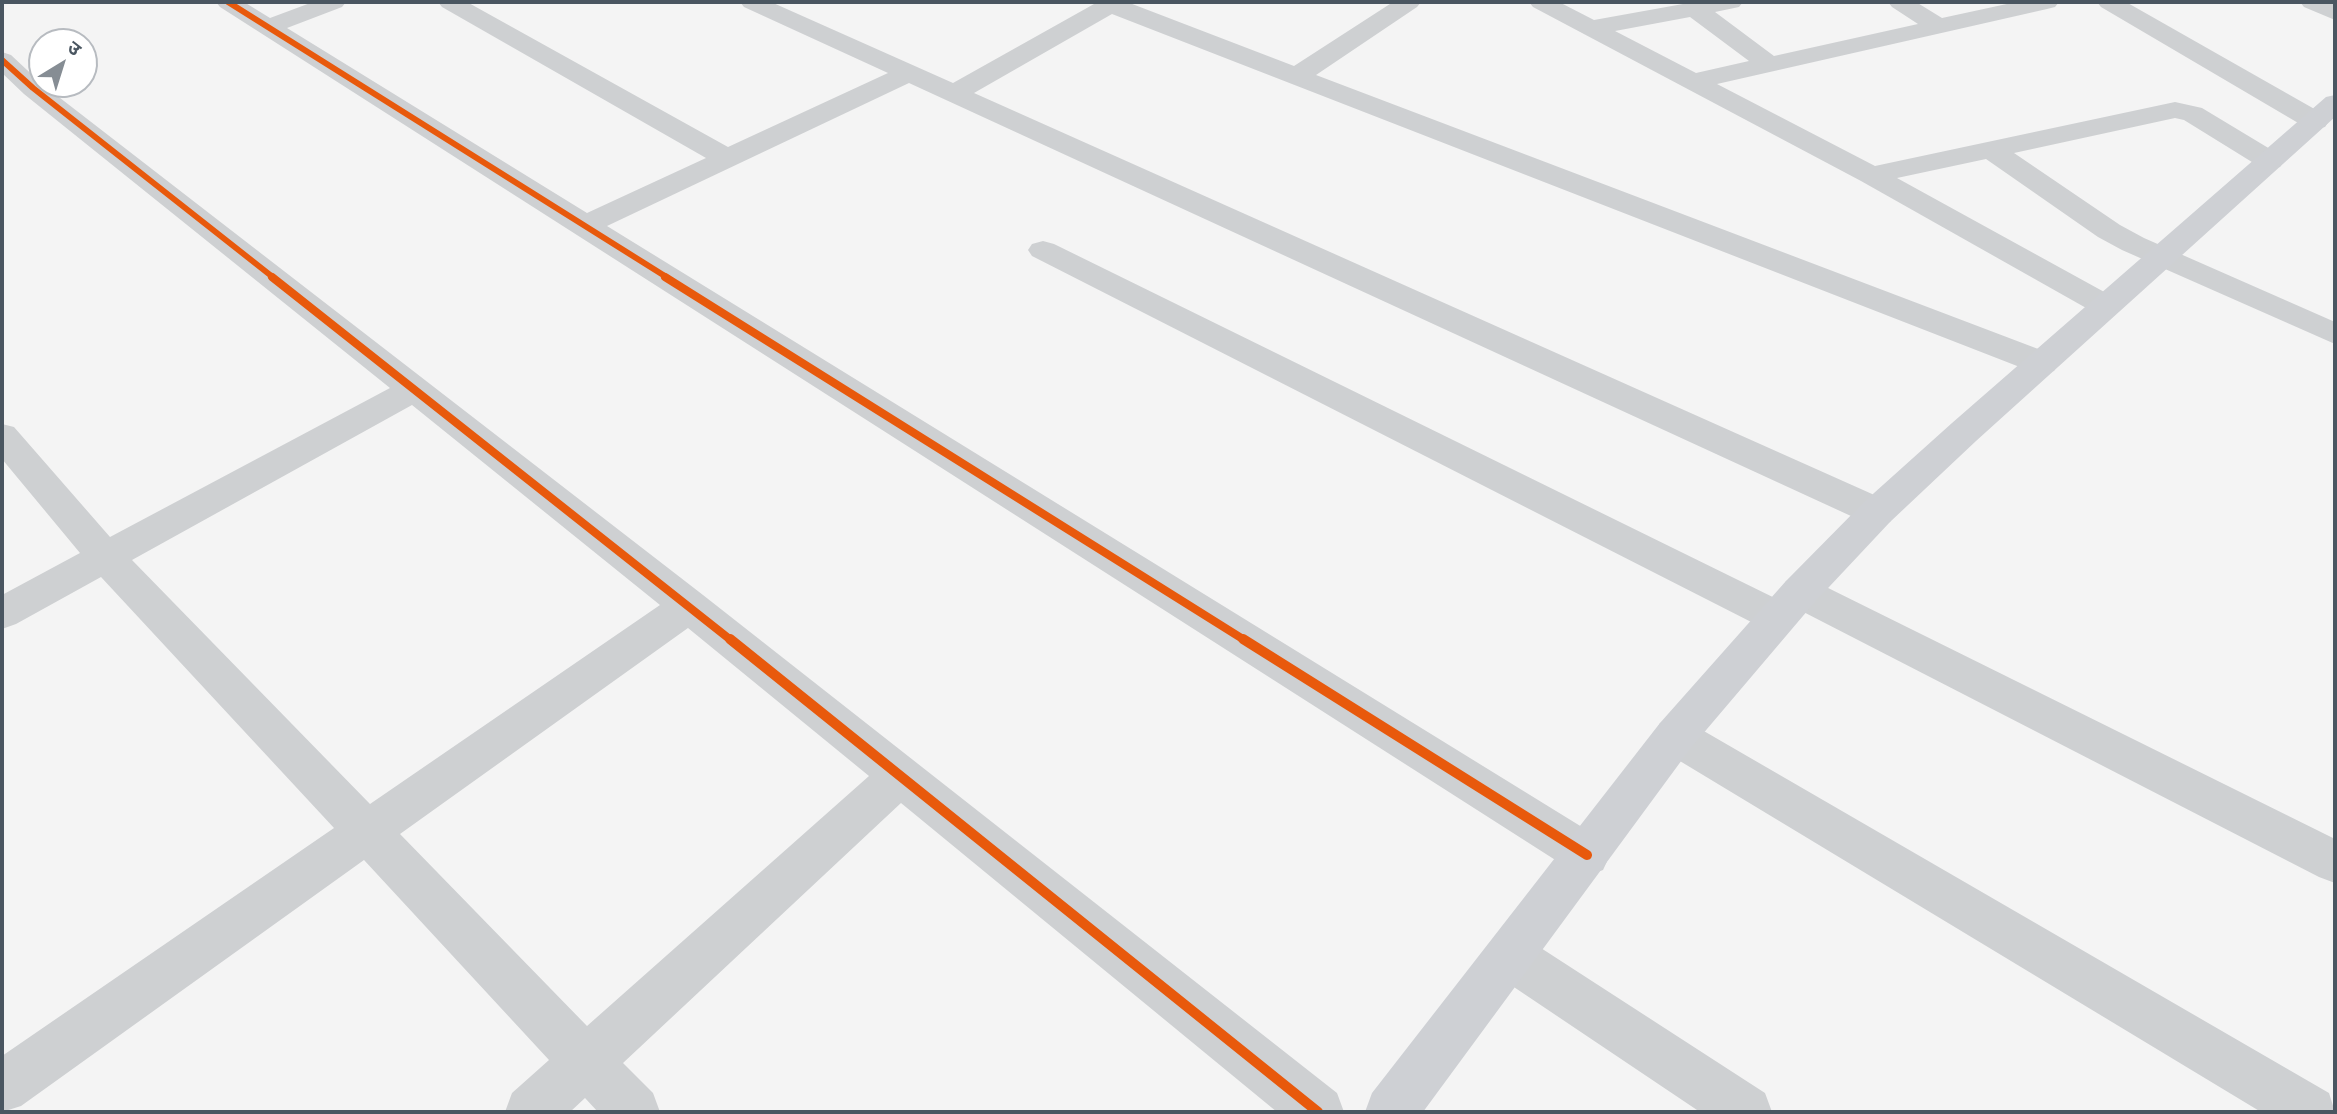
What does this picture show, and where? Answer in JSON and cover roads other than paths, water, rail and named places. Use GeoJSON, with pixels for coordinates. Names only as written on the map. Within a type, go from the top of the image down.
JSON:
{"type":"FeatureCollection","features":[{"type":"Feature","properties":{"kind":"street"},"geometry":{"type":"LineString","coordinates":[[228,2],[1587,855]]}},
{"type":"Feature","properties":{"kind":"street"},"geometry":{"type":"LineString","coordinates":[[269,27],[334,2]]}},
{"type":"Feature","properties":{"kind":"street"},"geometry":{"type":"LineString","coordinates":[[450,2],[727,158]]}},
{"type":"Feature","properties":{"kind":"street"},"geometry":{"type":"LineString","coordinates":[[752,2],[1877,512]]}},
{"type":"Feature","properties":{"kind":"street"},"geometry":{"type":"LineString","coordinates":[[1297,76],[1409,2]]}},
{"type":"Feature","properties":{"kind":"street"},"geometry":{"type":"LineString","coordinates":[[1541,2],[1871,175],[2106,306]]}},
{"type":"Feature","properties":{"kind":"street"},"geometry":{"type":"LineString","coordinates":[[1592,29],[1731,2]]}},
{"type":"Feature","properties":{"kind":"street"},"geometry":{"type":"LineString","coordinates":[[1900,2],[1938,26]]}},
{"type":"Feature","properties":{"kind":"street"},"geometry":{"type":"LineString","coordinates":[[1695,81],[2047,2]]}},
{"type":"Feature","properties":{"kind":"street"},"geometry":{"type":"LineString","coordinates":[[1391,1112],[1675,736],[1789,605],[1877,512],[2325,112],[2109,2]]}},
{"type":"Feature","properties":{"kind":"street"},"geometry":{"type":"LineString","coordinates":[[2312,2],[2335,13]]}},
{"type":"Feature","properties":{"kind":"street"},"geometry":{"type":"LineString","coordinates":[[955,93],[1110,3],[2042,363]]}},
{"type":"Feature","properties":{"kind":"street"},"geometry":{"type":"LineString","coordinates":[[1695,9],[1769,64]]}},
{"type":"Feature","properties":{"kind":"street"},"geometry":{"type":"LineString","coordinates":[[2,60],[33,88],[689,606],[1318,1112]]}},
{"type":"Feature","properties":{"kind":"street"},"geometry":{"type":"LineString","coordinates":[[585,225],[909,73]]}},
{"type":"Feature","properties":{"kind":"street"},"geometry":{"type":"LineString","coordinates":[[1871,175],[2175,110],[2193,114],[2270,162]]}},
{"type":"Feature","properties":{"kind":"street"},"geometry":{"type":"LineString","coordinates":[[1990,149],[2109,231],[2335,334]]}},
{"type":"Feature","properties":{"kind":"street"},"geometry":{"type":"LineString","coordinates":[[1043,250],[2335,862]]}},
{"type":"Feature","properties":{"kind":"street"},"geometry":{"type":"LineString","coordinates":[[2,613],[413,390]]}},
{"type":"Feature","properties":{"kind":"street"},"geometry":{"type":"LineString","coordinates":[[2,436],[106,557],[634,1112]]}},
{"type":"Feature","properties":{"kind":"street"},"geometry":{"type":"LineString","coordinates":[[2,1087],[689,606]]}},
{"type":"Feature","properties":{"kind":"street"},"geometry":{"type":"LineString","coordinates":[[1675,736],[2310,1112]]}},
{"type":"Feature","properties":{"kind":"street"},"geometry":{"type":"LineString","coordinates":[[531,1112],[899,777]]}},
{"type":"Feature","properties":{"kind":"street"},"geometry":{"type":"LineString","coordinates":[[1510,956],[1746,1112]]}}]}
